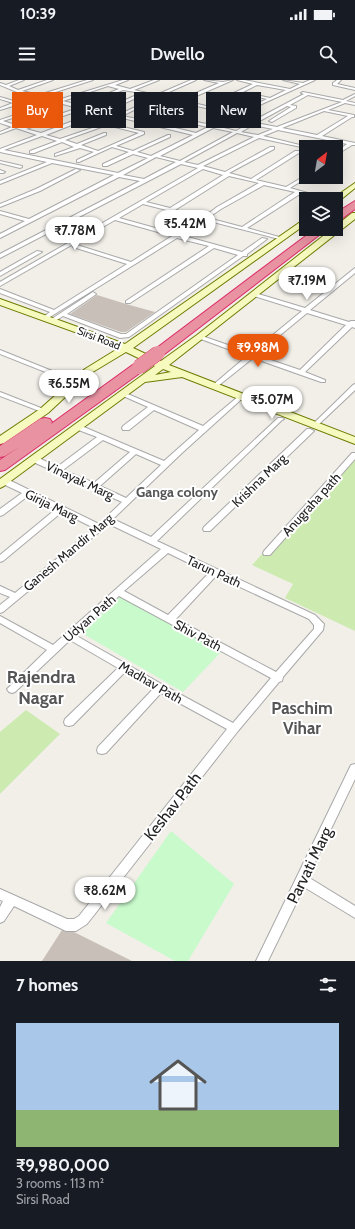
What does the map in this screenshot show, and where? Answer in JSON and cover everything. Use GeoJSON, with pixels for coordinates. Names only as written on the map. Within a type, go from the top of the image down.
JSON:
{"type":"FeatureCollection","features":[{"type":"Feature","properties":{"kind":"highway"},"geometry":{"type":"LineString","coordinates":[[343,204],[355,195]]}},
{"type":"Feature","properties":{"kind":"highway"},"geometry":{"type":"LineString","coordinates":[[343,213],[355,204]]}},
{"type":"Feature","properties":{"kind":"highway"},"geometry":{"type":"LineString","coordinates":[[0,467],[136,370],[300,236]]}},
{"type":"Feature","properties":{"kind":"highway"},"geometry":{"type":"LineString","coordinates":[[155,355],[313,236]]}},
{"type":"Feature","properties":{"kind":"highway"},"geometry":{"type":"LineString","coordinates":[[0,453],[71,405],[136,370]]}},
{"type":"Feature","properties":{"kind":"street"},"geometry":{"type":"LineString","coordinates":[[6,86],[22,80]]}},
{"type":"Feature","properties":{"kind":"street"},"geometry":{"type":"LineString","coordinates":[[18,91],[50,80]]}},
{"type":"Feature","properties":{"kind":"street"},"geometry":{"type":"LineString","coordinates":[[69,80],[100,88]]}},
{"type":"Feature","properties":{"kind":"street"},"geometry":{"type":"LineString","coordinates":[[44,90],[51,92],[91,80]]}},
{"type":"Feature","properties":{"kind":"street"},"geometry":{"type":"LineString","coordinates":[[63,100],[126,80]]}},
{"type":"Feature","properties":{"kind":"street"},"geometry":{"type":"LineString","coordinates":[[129,90],[157,80]]}},
{"type":"Feature","properties":{"kind":"street"},"geometry":{"type":"LineString","coordinates":[[166,92],[194,80]]}},
{"type":"Feature","properties":{"kind":"street"},"geometry":{"type":"LineString","coordinates":[[206,80],[224,83]]}},
{"type":"Feature","properties":{"kind":"street"},"geometry":{"type":"LineString","coordinates":[[198,94],[231,80]]}},
{"type":"Feature","properties":{"kind":"street"},"geometry":{"type":"LineString","coordinates":[[239,80],[355,104]]}},
{"type":"Feature","properties":{"kind":"street"},"geometry":{"type":"LineString","coordinates":[[285,80],[304,84]]}},
{"type":"Feature","properties":{"kind":"street"},"geometry":{"type":"LineString","coordinates":[[261,103],[312,80]]}},
{"type":"Feature","properties":{"kind":"street"},"geometry":{"type":"LineString","coordinates":[[339,80],[334,84],[355,89]]}},
{"type":"Feature","properties":{"kind":"street"},"geometry":{"type":"LineString","coordinates":[[0,84],[22,92]]}},
{"type":"Feature","properties":{"kind":"street"},"geometry":{"type":"LineString","coordinates":[[238,92],[258,84]]}},
{"type":"Feature","properties":{"kind":"street"},"geometry":{"type":"LineString","coordinates":[[110,86],[137,92]]}},
{"type":"Feature","properties":{"kind":"street"},"geometry":{"type":"LineString","coordinates":[[30,87],[37,89]]}},
{"type":"Feature","properties":{"kind":"street"},"geometry":{"type":"LineString","coordinates":[[115,92],[122,89]]}},
{"type":"Feature","properties":{"kind":"street"},"geometry":{"type":"LineString","coordinates":[[261,117],[307,94]]}},
{"type":"Feature","properties":{"kind":"street"},"geometry":{"type":"LineString","coordinates":[[0,284],[200,167],[259,137],[344,102],[355,95]]}},
{"type":"Feature","properties":{"kind":"street"},"geometry":{"type":"LineString","coordinates":[[261,97],[270,99]]}},
{"type":"Feature","properties":{"kind":"street"},"geometry":{"type":"LineString","coordinates":[[0,98],[12,102]]}},
{"type":"Feature","properties":{"kind":"street"},"geometry":{"type":"LineString","coordinates":[[261,103],[295,107],[271,121]]}},
{"type":"Feature","properties":{"kind":"street"},"geometry":{"type":"LineString","coordinates":[[0,108],[12,104]]}},
{"type":"Feature","properties":{"kind":"street"},"geometry":{"type":"LineString","coordinates":[[198,105],[206,107]]}},
{"type":"Feature","properties":{"kind":"street"},"geometry":{"type":"LineString","coordinates":[[322,110],[353,116]]}},
{"type":"Feature","properties":{"kind":"street"},"geometry":{"type":"LineString","coordinates":[[21,129],[71,111]]}},
{"type":"Feature","properties":{"kind":"street"},"geometry":{"type":"LineString","coordinates":[[267,114],[279,116]]}},
{"type":"Feature","properties":{"kind":"street"},"geometry":{"type":"LineString","coordinates":[[319,136],[353,116]]}},
{"type":"Feature","properties":{"kind":"street"},"geometry":{"type":"LineString","coordinates":[[0,122],[12,118]]}},
{"type":"Feature","properties":{"kind":"street"},"geometry":{"type":"LineString","coordinates":[[0,122],[12,126]]}},
{"type":"Feature","properties":{"kind":"street"},"geometry":{"type":"LineString","coordinates":[[0,150],[71,123]]}},
{"type":"Feature","properties":{"kind":"street"},"geometry":{"type":"LineString","coordinates":[[22,155],[107,124],[143,133],[79,160]]}},
{"type":"Feature","properties":{"kind":"street"},"geometry":{"type":"LineString","coordinates":[[261,125],[353,143]]}},
{"type":"Feature","properties":{"kind":"street"},"geometry":{"type":"LineString","coordinates":[[0,133],[12,128]]}},
{"type":"Feature","properties":{"kind":"street"},"geometry":{"type":"LineString","coordinates":[[18,128],[98,152]]}},
{"type":"Feature","properties":{"kind":"street"},"geometry":{"type":"LineString","coordinates":[[169,128],[198,135]]}},
{"type":"Feature","properties":{"kind":"street"},"geometry":{"type":"LineString","coordinates":[[0,236],[212,128]]}},
{"type":"Feature","properties":{"kind":"street"},"geometry":{"type":"LineString","coordinates":[[218,128],[299,146]]}},
{"type":"Feature","properties":{"kind":"street"},"geometry":{"type":"LineString","coordinates":[[0,256],[242,128]]}},
{"type":"Feature","properties":{"kind":"street"},"geometry":{"type":"LineString","coordinates":[[57,155],[105,134]]}},
{"type":"Feature","properties":{"kind":"street"},"geometry":{"type":"LineString","coordinates":[[104,164],[169,136]]}},
{"type":"Feature","properties":{"kind":"street"},"geometry":{"type":"LineString","coordinates":[[343,149],[353,143]]}},
{"type":"Feature","properties":{"kind":"street"},"geometry":{"type":"LineString","coordinates":[[112,146],[299,192]]}},
{"type":"Feature","properties":{"kind":"street"},"geometry":{"type":"LineString","coordinates":[[171,210],[226,174],[272,148]]}},
{"type":"Feature","properties":{"kind":"street"},"geometry":{"type":"LineString","coordinates":[[0,150],[143,180]]}},
{"type":"Feature","properties":{"kind":"street"},"geometry":{"type":"LineString","coordinates":[[252,180],[297,152]]}},
{"type":"Feature","properties":{"kind":"street"},"geometry":{"type":"LineString","coordinates":[[0,183],[52,161]]}},
{"type":"Feature","properties":{"kind":"street"},"geometry":{"type":"LineString","coordinates":[[0,162],[20,167]]}},
{"type":"Feature","properties":{"kind":"street"},"geometry":{"type":"LineString","coordinates":[[0,206],[38,190],[78,170]]}},
{"type":"Feature","properties":{"kind":"street"},"geometry":{"type":"LineString","coordinates":[[286,189],[299,181]]}},
{"type":"Feature","properties":{"kind":"street"},"geometry":{"type":"LineString","coordinates":[[204,219],[219,208],[263,183]]}},
{"type":"Feature","properties":{"kind":"street"},"geometry":{"type":"LineString","coordinates":[[343,194],[355,185]]}},
{"type":"Feature","properties":{"kind":"street"},"geometry":{"type":"LineString","coordinates":[[242,229],[299,192]]}},
{"type":"Feature","properties":{"kind":"street"},"geometry":{"type":"LineString","coordinates":[[140,202],[281,239]]}},
{"type":"Feature","properties":{"kind":"street"},"geometry":{"type":"LineString","coordinates":[[0,212],[30,221]]}},
{"type":"Feature","properties":{"kind":"street"},"geometry":{"type":"LineString","coordinates":[[115,217],[179,237],[257,256]]}},
{"type":"Feature","properties":{"kind":"street"},"geometry":{"type":"LineString","coordinates":[[115,217],[244,253]]}},
{"type":"Feature","properties":{"kind":"street"},"geometry":{"type":"LineString","coordinates":[[155,355],[200,337],[253,294],[353,219]]}},
{"type":"Feature","properties":{"kind":"street"},"geometry":{"type":"LineString","coordinates":[[1,439],[44,411],[88,371],[126,348],[299,225]]}},
{"type":"Feature","properties":{"kind":"street"},"geometry":{"type":"LineString","coordinates":[[51,317],[132,264],[179,237]]}},
{"type":"Feature","properties":{"kind":"street"},"geometry":{"type":"LineString","coordinates":[[0,291],[51,317],[62,314],[179,237]]}},
{"type":"Feature","properties":{"kind":"street"},"geometry":{"type":"LineString","coordinates":[[62,314],[120,336],[127,336],[264,239]]}},
{"type":"Feature","properties":{"kind":"street"},"geometry":{"type":"LineString","coordinates":[[74,246],[132,264]]}},
{"type":"Feature","properties":{"kind":"street"},"geometry":{"type":"LineString","coordinates":[[128,302],[213,246]]}},
{"type":"Feature","properties":{"kind":"street"},"geometry":{"type":"LineString","coordinates":[[0,274],[39,252]]}},
{"type":"Feature","properties":{"kind":"street"},"geometry":{"type":"LineString","coordinates":[[216,385],[355,270]]}},
{"type":"Feature","properties":{"kind":"street"},"geometry":{"type":"LineString","coordinates":[[253,294],[354,324]]}},
{"type":"Feature","properties":{"kind":"street","name":"Sirsi Road"},"geometry":{"type":"LineString","coordinates":[[0,302],[51,317],[126,348],[155,355],[183,374],[216,385],[239,399],[280,419],[313,428],[355,450]]}},
{"type":"Feature","properties":{"kind":"street"},"geometry":{"type":"LineString","coordinates":[[301,373],[354,324]]}},
{"type":"Feature","properties":{"kind":"street"},"geometry":{"type":"LineString","coordinates":[[200,337],[322,382]]}},
{"type":"Feature","properties":{"kind":"street"},"geometry":{"type":"LineString","coordinates":[[105,361],[112,350],[110,344],[106,341]]}},
{"type":"Feature","properties":{"kind":"street"},"geometry":{"type":"LineString","coordinates":[[0,352],[75,382]]}},
{"type":"Feature","properties":{"kind":"street"},"geometry":{"type":"LineString","coordinates":[[2,483],[123,394],[136,370],[183,374]]}},
{"type":"Feature","properties":{"kind":"street","name":"Sirsi Road"},"geometry":{"type":"LineString","coordinates":[[196,379],[209,391],[239,399],[313,428],[355,442]]}},
{"type":"Feature","properties":{"kind":"street","name":"Krishna Marg"},"geometry":{"type":"LineString","coordinates":[[208,529],[354,389]]}},
{"type":"Feature","properties":{"kind":"street"},"geometry":{"type":"LineString","coordinates":[[0,394],[44,411]]}},
{"type":"Feature","properties":{"kind":"street"},"geometry":{"type":"LineString","coordinates":[[123,394],[204,429]]}},
{"type":"Feature","properties":{"kind":"street","name":"Ganesh Mandir Marg"},"geometry":{"type":"LineString","coordinates":[[0,610],[100,528],[165,464],[239,399]]}},
{"type":"Feature","properties":{"kind":"street"},"geometry":{"type":"LineString","coordinates":[[126,428],[153,407]]}},
{"type":"Feature","properties":{"kind":"street"},"geometry":{"type":"LineString","coordinates":[[152,541],[280,419]]}},
{"type":"Feature","properties":{"kind":"street"},"geometry":{"type":"LineString","coordinates":[[78,427],[165,464]]}},
{"type":"Feature","properties":{"kind":"street"},"geometry":{"type":"LineString","coordinates":[[58,470],[102,437]]}},
{"type":"Feature","properties":{"kind":"street"},"geometry":{"type":"LineString","coordinates":[[94,487],[135,451]]}},
{"type":"Feature","properties":{"kind":"street","name":"Anugraha path"},"geometry":{"type":"LineString","coordinates":[[267,553],[355,455]]}},
{"type":"Feature","properties":{"kind":"street","name":"Vinayak Marg"},"geometry":{"type":"LineString","coordinates":[[34,459],[126,501]]}},
{"type":"Feature","properties":{"kind":"street","name":"Girija Marg"},"geometry":{"type":"LineString","coordinates":[[2,483],[100,528]]}},
{"type":"Feature","properties":{"kind":"street"},"geometry":{"type":"LineString","coordinates":[[0,513],[26,493]]}},
{"type":"Feature","properties":{"kind":"street"},"geometry":{"type":"LineString","coordinates":[[0,559],[61,509]]}},
{"type":"Feature","properties":{"kind":"street","name":"Tarun Path"},"geometry":{"type":"LineString","coordinates":[[108,520],[312,617],[319,624]]}},
{"type":"Feature","properties":{"kind":"street","name":"Udyan Path"},"geometry":{"type":"LineString","coordinates":[[12,689],[53,649],[167,549]]}},
{"type":"Feature","properties":{"kind":"street"},"geometry":{"type":"LineString","coordinates":[[169,620],[215,572]]}},
{"type":"Feature","properties":{"kind":"street"},"geometry":{"type":"LineString","coordinates":[[0,588],[16,597]]}},
{"type":"Feature","properties":{"kind":"street","name":"Shiv Path"},"geometry":{"type":"LineString","coordinates":[[118,592],[279,678]]}},
{"type":"Feature","properties":{"kind":"street"},"geometry":{"type":"LineString","coordinates":[[0,619],[53,649]]}},
{"type":"Feature","properties":{"kind":"street","name":"Keshav Path"},"geometry":{"type":"LineString","coordinates":[[0,894],[66,925],[76,925],[83,920],[234,728],[279,678],[318,630],[319,624]]}},
{"type":"Feature","properties":{"kind":"street","name":"Madhav Path"},"geometry":{"type":"LineString","coordinates":[[69,635],[160,688],[234,728]]}},
{"type":"Feature","properties":{"kind":"street"},"geometry":{"type":"LineString","coordinates":[[69,722],[125,667]]}},
{"type":"Feature","properties":{"kind":"street"},"geometry":{"type":"LineString","coordinates":[[102,750],[160,688]]}},
{"type":"Feature","properties":{"kind":"street","name":"Parvati Marg"},"geometry":{"type":"LineString","coordinates":[[262,961],[355,768]]}},
{"type":"Feature","properties":{"kind":"street"},"geometry":{"type":"LineString","coordinates":[[302,880],[355,912]]}},
{"type":"Feature","properties":{"kind":"street"},"geometry":{"type":"LineString","coordinates":[[0,917],[11,900]]}},
{"type":"Feature","properties":{"kind":"green space"},"geometry":{"type":"Polygon","coordinates":[[[355,453],[355,631],[285,598],[293,584],[252,565],[355,453]]]}},
{"type":"Feature","properties":{"kind":"green space"},"geometry":{"type":"Polygon","coordinates":[[[120,597],[222,651],[183,692],[80,632],[120,597]]]}},
{"type":"Feature","properties":{"kind":"green space"},"geometry":{"type":"Polygon","coordinates":[[[26,710],[60,734],[0,794],[0,732],[26,710]]]}},
{"type":"Feature","properties":{"kind":"green space"},"geometry":{"type":"Polygon","coordinates":[[[171,831],[234,884],[188,961],[175,961],[106,923],[171,831]]]}},
{"type":"Feature","properties":{"kind":"building"},"geometry":{"type":"Polygon","coordinates":[[[97,295],[155,312],[126,332],[121,332],[70,314],[97,295]]]}},
{"type":"Feature","properties":{"kind":"building"},"geometry":{"type":"Polygon","coordinates":[[[62,930],[66,932],[74,932],[132,961],[42,961],[62,930]]]}},
{"type":"Feature","properties":{"kind":"district","name":"Ganga colony"},"geometry":{"type":"Point","coordinates":[177,492]}},
{"type":"Feature","properties":{"kind":"district","name":"Rajendra Nagar"},"geometry":{"type":"Point","coordinates":[41,687]}},
{"type":"Feature","properties":{"kind":"district","name":"Paschim Vihar"},"geometry":{"type":"Point","coordinates":[302,718]}}]}
